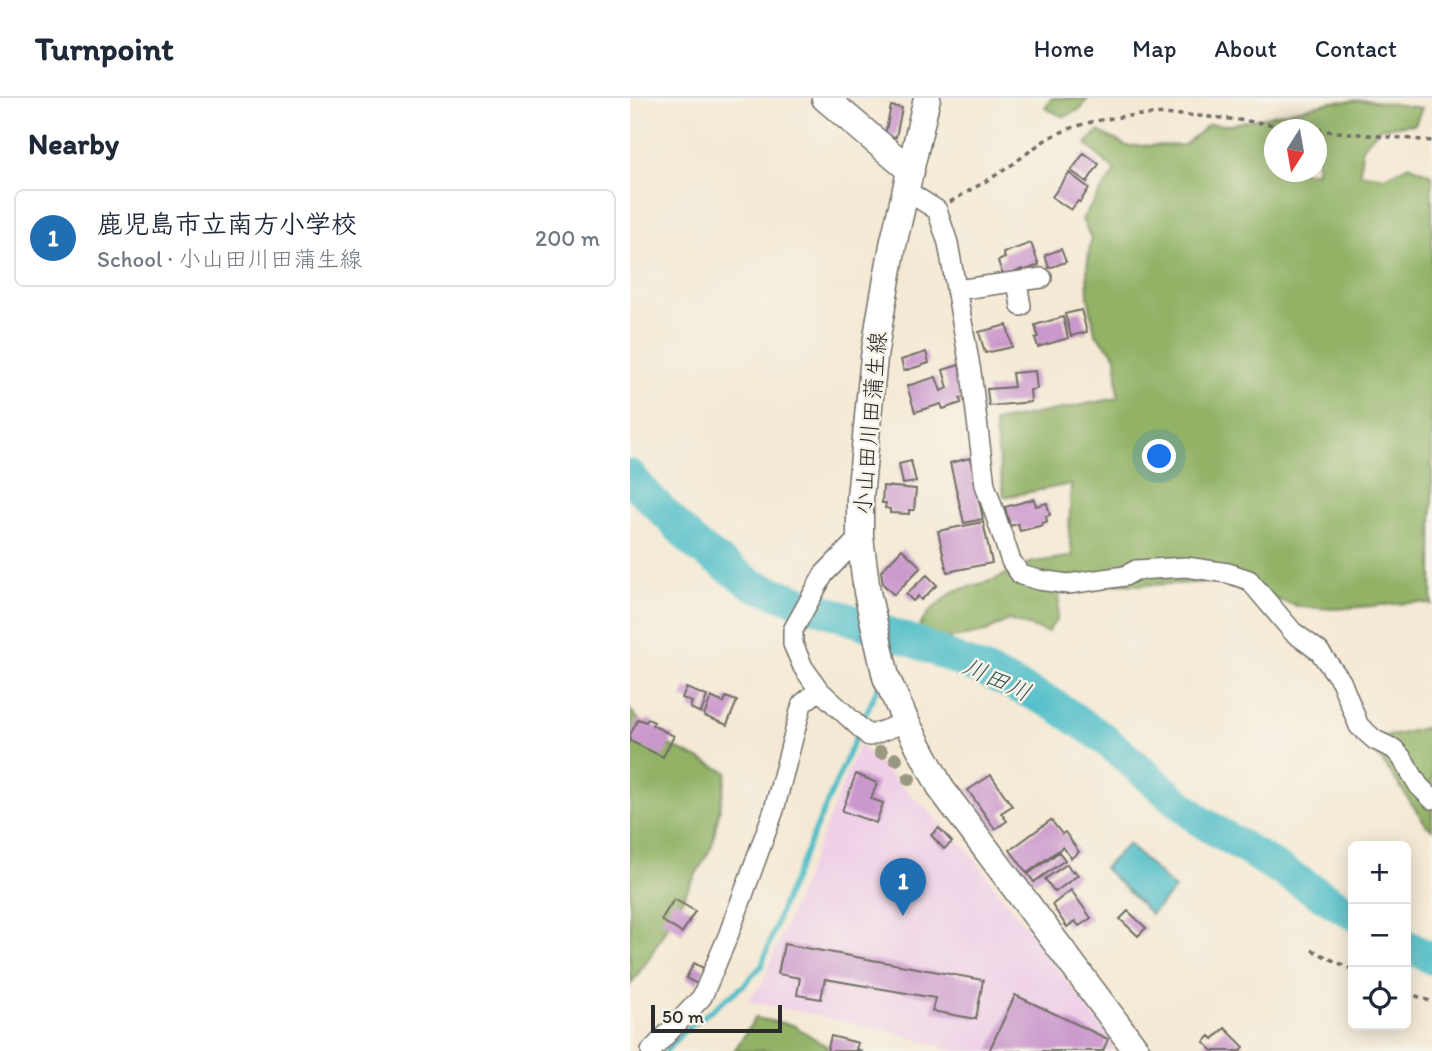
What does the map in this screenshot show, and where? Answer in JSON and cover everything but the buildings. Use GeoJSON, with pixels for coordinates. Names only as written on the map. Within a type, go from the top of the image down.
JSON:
{"type":"FeatureCollection","features":[{"type":"Feature","properties":{"kind":"main road"},"geometry":{"type":"LineString","coordinates":[[825,98],[909,181]]}},
{"type":"Feature","properties":{"kind":"main road","name":"小山田川田蒲生線"},"geometry":{"type":"LineString","coordinates":[[927,98],[893,245],[874,357],[861,484],[860,537],[867,592],[886,677],[942,790],[1137,1051]]}},
{"type":"Feature","properties":{"kind":"street"},"geometry":{"type":"LineString","coordinates":[[909,181],[937,210],[948,243],[971,372],[985,485],[1011,561],[1021,575],[1068,584],[1125,576],[1136,570],[1186,566],[1228,573],[1250,580],[1293,632],[1319,651],[1341,681],[1359,726],[1375,740],[1394,749],[1419,786],[1432,799]]}},
{"type":"Feature","properties":{"kind":"street"},"geometry":{"type":"LineString","coordinates":[[956,290],[1042,278]]}},
{"type":"Feature","properties":{"kind":"street"},"geometry":{"type":"LineString","coordinates":[[1017,282],[1021,306]]}},
{"type":"Feature","properties":{"kind":"street"},"geometry":{"type":"LineString","coordinates":[[860,537],[824,574],[793,630],[793,644],[803,667],[819,690],[869,736],[906,722]]}},
{"type":"Feature","properties":{"kind":"street"},"geometry":{"type":"LineString","coordinates":[[651,1051],[702,996],[728,936],[774,810],[802,704],[819,690]]}},
{"type":"Feature","properties":{"kind":"path"},"geometry":{"type":"LineString","coordinates":[[937,210],[1011,166],[1049,137],[1086,122],[1118,115],[1177,113],[1264,124]]}},
{"type":"Feature","properties":{"kind":"path"},"geometry":{"type":"LineString","coordinates":[[1327,131],[1432,141]]}},
{"type":"Feature","properties":{"kind":"path"},"geometry":{"type":"LineString","coordinates":[[1312,950],[1348,968]]}},
{"type":"Feature","properties":{"kind":"path"},"geometry":{"type":"LineString","coordinates":[[1411,994],[1432,1002]]}},
{"type":"Feature","properties":{"kind":"shaded area"},"geometry":{"type":"Polygon","coordinates":[[[859,744],[967,849],[1113,1042],[1113,1051],[955,1051],[885,1030],[747,1001],[762,983],[859,744]]]}},
{"type":"Feature","properties":{"kind":"green space"},"geometry":{"type":"Polygon","coordinates":[[[1052,98],[1088,98],[1081,109],[1064,117],[1045,108],[1052,98]]]}},
{"type":"Feature","properties":{"kind":"green space"},"geometry":{"type":"Polygon","coordinates":[[[1367,100],[1422,108],[1415,124],[1380,128],[1362,148],[1360,173],[1385,177],[1409,165],[1432,175],[1432,605],[1419,602],[1335,609],[1301,607],[1222,582],[1142,585],[1079,583],[1060,593],[1057,619],[1048,632],[1008,620],[986,632],[933,640],[918,628],[929,612],[954,591],[994,580],[1029,563],[1073,556],[1069,536],[1071,484],[1004,497],[994,422],[1118,398],[1116,356],[1095,333],[1088,296],[1087,267],[1091,238],[1082,219],[1115,171],[1086,144],[1098,131],[1127,146],[1184,145],[1209,124],[1228,125],[1331,102],[1367,100]]]}},
{"type":"Feature","properties":{"kind":"green space"},"geometry":{"type":"Polygon","coordinates":[[[630,710],[656,739],[727,772],[712,846],[648,960],[630,985],[630,710]]]}},
{"type":"Feature","properties":{"kind":"green space"},"geometry":{"type":"Polygon","coordinates":[[[1432,726],[1432,829],[1427,826],[1364,738],[1395,735],[1432,726]]]}},
{"type":"Feature","properties":{"kind":"green space"},"geometry":{"type":"Polygon","coordinates":[[[755,1018],[793,1025],[834,1051],[734,1051],[755,1018]]]}},
{"type":"Feature","properties":{"kind":"water"},"geometry":{"type":"Polygon","coordinates":[[[1128,844],[1175,889],[1151,914],[1104,868],[1128,844]]]}},
{"type":"Feature","properties":{"kind":"waterway","name":"川田川"},"geometry":{"type":"LineString","coordinates":[[630,475],[697,546],[753,585],[915,642],[1053,704],[1102,737],[1200,821],[1348,911]]}},
{"type":"Feature","properties":{"kind":"waterway"},"geometry":{"type":"LineString","coordinates":[[891,656],[900,637]]}},
{"type":"Feature","properties":{"kind":"waterway"},"geometry":{"type":"LineString","coordinates":[[862,723],[879,684]]}},
{"type":"Feature","properties":{"kind":"waterway"},"geometry":{"type":"LineString","coordinates":[[666,1051],[682,1033],[744,985],[762,965],[782,906],[858,732]]}},
{"type":"Feature","properties":{"kind":"waterway","name":"川田川"},"geometry":{"type":"LineString","coordinates":[[1411,948],[1432,959]]}},
{"type":"Feature","properties":{"kind":"place","name":"鹿児島市立南方小学校"},"geometry":{"type":"Point","coordinates":[903,916]}}]}
